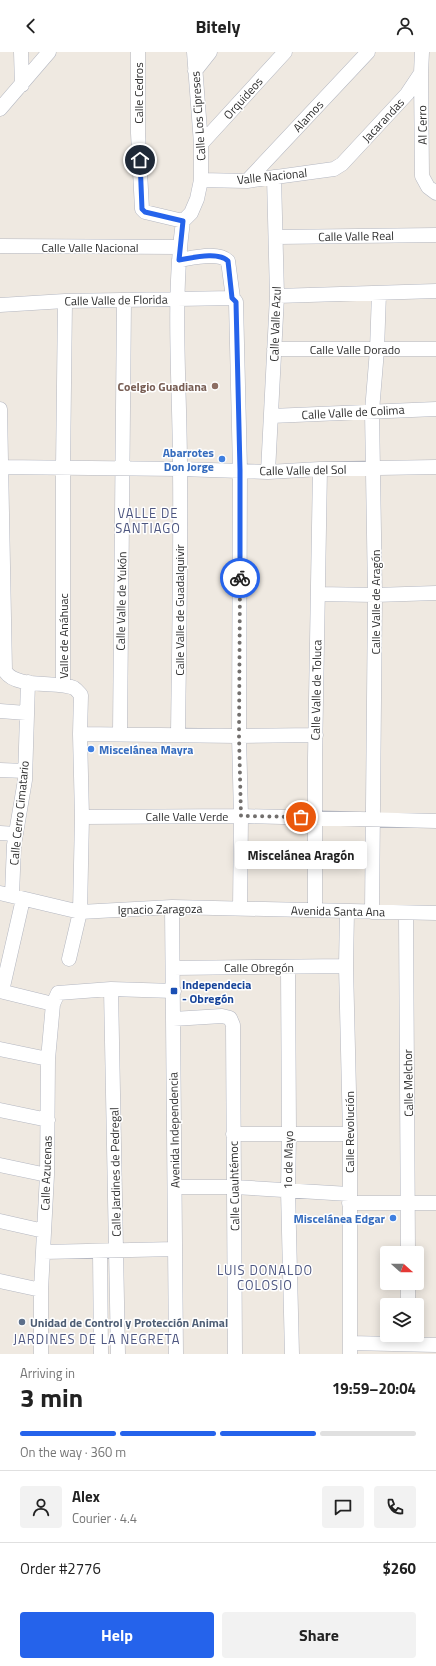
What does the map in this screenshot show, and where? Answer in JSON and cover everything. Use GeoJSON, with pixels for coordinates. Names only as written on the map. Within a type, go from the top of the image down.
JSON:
{"type":"FeatureCollection","features":[{"type":"Feature","properties":{"kind":"street"},"geometry":{"type":"LineString","coordinates":[[21,52],[22,85]]}},
{"type":"Feature","properties":{"kind":"street"},"geometry":{"type":"LineString","coordinates":[[0,109],[49,52]]}},
{"type":"Feature","properties":{"kind":"street","name":"Calle Cedros"},"geometry":{"type":"LineString","coordinates":[[138,52],[138,133],[142,209],[145,212],[183,221]]}},
{"type":"Feature","properties":{"kind":"street","name":"Calle Los Cipreses"},"geometry":{"type":"LineString","coordinates":[[183,221],[191,213],[198,199],[202,180],[201,144],[194,52]]}},
{"type":"Feature","properties":{"kind":"street"},"geometry":{"type":"LineString","coordinates":[[195,71],[210,52]]}},
{"type":"Feature","properties":{"kind":"street","name":"Orquideos"},"geometry":{"type":"LineString","coordinates":[[201,144],[284,52]]}},
{"type":"Feature","properties":{"kind":"street","name":"Alamos"},"geometry":{"type":"LineString","coordinates":[[247,181],[368,52]]}},
{"type":"Feature","properties":{"kind":"street","name":"Al Cerro"},"geometry":{"type":"LineString","coordinates":[[422,52],[422,176],[428,187],[436,193]]}},
{"type":"Feature","properties":{"kind":"street","name":"Jacarandas"},"geometry":{"type":"LineString","coordinates":[[342,164],[406,94],[421,73]]}},
{"type":"Feature","properties":{"kind":"street","name":"Valle Nacional"},"geometry":{"type":"LineString","coordinates":[[202,180],[247,181],[334,169],[342,164]]}},
{"type":"Feature","properties":{"kind":"street","name":"Calle Valle Azul"},"geometry":{"type":"LineString","coordinates":[[268,472],[277,296],[277,237],[274,177]]}},
{"type":"Feature","properties":{"kind":"street","name":"Calle Valle de Guadalquivir"},"geometry":{"type":"LineString","coordinates":[[178,735],[180,469],[177,298],[179,254],[183,221]]}},
{"type":"Feature","properties":{"kind":"street","name":"Calle Valle Real"},"geometry":{"type":"LineString","coordinates":[[277,237],[436,235]]}},
{"type":"Feature","properties":{"kind":"street","name":"Calle Valle Nacional"},"geometry":{"type":"LineString","coordinates":[[0,246],[179,254],[201,257],[220,256],[228,261],[232,298],[236,302],[240,470],[240,909]]}},
{"type":"Feature","properties":{"kind":"street"},"geometry":{"type":"LineString","coordinates":[[277,296],[436,291]]}},
{"type":"Feature","properties":{"kind":"street","name":"Calle Valle de Aragón"},"geometry":{"type":"LineString","coordinates":[[372,912],[375,595],[372,411],[377,350],[379,293]]}},
{"type":"Feature","properties":{"kind":"street","name":"Calle Valle de Florida"},"geometry":{"type":"LineString","coordinates":[[0,305],[64,301],[232,298]]}},
{"type":"Feature","properties":{"kind":"street","name":"Calle Valle de Yukón"},"geometry":{"type":"LineString","coordinates":[[120,734],[124,300]]}},
{"type":"Feature","properties":{"kind":"street","name":"Valle de Anáhuac"},"geometry":{"type":"LineString","coordinates":[[64,301],[64,685],[76,689],[81,695],[80,734],[82,817],[80,912],[69,959]]}},
{"type":"Feature","properties":{"kind":"street","name":"Calle Valle Dorado"},"geometry":{"type":"LineString","coordinates":[[274,349],[436,349]]}},
{"type":"Feature","properties":{"kind":"street"},"geometry":{"type":"LineString","coordinates":[[0,409],[2,650],[5,671],[8,676],[28,682],[45,685],[64,685]]}},
{"type":"Feature","properties":{"kind":"street","name":"Calle Valle de Colima"},"geometry":{"type":"LineString","coordinates":[[271,416],[436,409]]}},
{"type":"Feature","properties":{"kind":"street","name":"Calle Valle del Sol"},"geometry":{"type":"LineString","coordinates":[[1,467],[240,470],[268,472],[320,469],[436,467]]}},
{"type":"Feature","properties":{"kind":"street","name":"Calle Valle de Toluca"},"geometry":{"type":"LineString","coordinates":[[315,910],[320,469]]}},
{"type":"Feature","properties":{"kind":"street"},"geometry":{"type":"LineString","coordinates":[[318,594],[375,595],[436,593]]}},
{"type":"Feature","properties":{"kind":"street","name":"Calle Cerro Cimatario"},"geometry":{"type":"LineString","coordinates":[[1,991],[12,896],[16,834],[25,771],[28,682]]}},
{"type":"Feature","properties":{"kind":"street"},"geometry":{"type":"LineString","coordinates":[[0,711],[26,713]]}},
{"type":"Feature","properties":{"kind":"street"},"geometry":{"type":"LineString","coordinates":[[80,734],[239,736],[316,735]]}},
{"type":"Feature","properties":{"kind":"street"},"geometry":{"type":"LineString","coordinates":[[0,770],[25,771]]}},
{"type":"Feature","properties":{"kind":"street","name":"Calle Valle Verde"},"geometry":{"type":"LineString","coordinates":[[82,817],[241,816],[436,821]]}},
{"type":"Feature","properties":{"kind":"street"},"geometry":{"type":"LineString","coordinates":[[0,833],[16,834]]}},
{"type":"Feature","properties":{"kind":"street","name":"Ignacio Zaragoza"},"geometry":{"type":"LineString","coordinates":[[12,896],[80,912],[172,907],[240,909]]}},
{"type":"Feature","properties":{"kind":"street","name":"Avenida Independencia"},"geometry":{"type":"LineString","coordinates":[[172,907],[174,991],[176,1354]]}},
{"type":"Feature","properties":{"kind":"street","name":"Avenida Santa Ana"},"geometry":{"type":"LineString","coordinates":[[240,909],[436,913]]}},
{"type":"Feature","properties":{"kind":"street","name":"Calle Revolución"},"geometry":{"type":"LineString","coordinates":[[347,911],[346,966],[350,1134],[350,1349]]}},
{"type":"Feature","properties":{"kind":"street","name":"Calle Melchor"},"geometry":{"type":"LineString","coordinates":[[406,912],[408,1246]]}},
{"type":"Feature","properties":{"kind":"street","name":"Calle Obregón"},"geometry":{"type":"LineString","coordinates":[[173,968],[346,966]]}},
{"type":"Feature","properties":{"kind":"street","name":"1o de Mayo"},"geometry":{"type":"LineString","coordinates":[[288,967],[288,1190],[292,1354]]}},
{"type":"Feature","properties":{"kind":"street"},"geometry":{"type":"LineString","coordinates":[[1,991],[56,999],[111,989],[174,991]]}},
{"type":"Feature","properties":{"kind":"street","name":"Calle Jardines de Pedregal"},"geometry":{"type":"LineString","coordinates":[[111,989],[118,1354]]}},
{"type":"Feature","properties":{"kind":"street","name":"Calle Azucenas"},"geometry":{"type":"LineString","coordinates":[[41,1354],[41,1290],[47,1175],[48,1059],[56,999]]}},
{"type":"Feature","properties":{"kind":"street","name":"Calle Cuauhtémoc"},"geometry":{"type":"LineString","coordinates":[[173,1019],[222,1016],[230,1018],[233,1025],[235,1354]]}},
{"type":"Feature","properties":{"kind":"street"},"geometry":{"type":"LineString","coordinates":[[0,1049],[48,1059]]}},
{"type":"Feature","properties":{"kind":"street"},"geometry":{"type":"LineString","coordinates":[[0,1110],[48,1120]]}},
{"type":"Feature","properties":{"kind":"street"},"geometry":{"type":"LineString","coordinates":[[233,1134],[350,1134]]}},
{"type":"Feature","properties":{"kind":"street"},"geometry":{"type":"LineString","coordinates":[[0,1165],[47,1175]]}},
{"type":"Feature","properties":{"kind":"street"},"geometry":{"type":"LineString","coordinates":[[175,1187],[234,1187],[288,1190],[349,1198],[409,1203],[436,1203]]}},
{"type":"Feature","properties":{"kind":"street"},"geometry":{"type":"LineString","coordinates":[[0,1221],[44,1231]]}},
{"type":"Feature","properties":{"kind":"street"},"geometry":{"type":"LineString","coordinates":[[43,1252],[176,1249]]}},
{"type":"Feature","properties":{"kind":"street","name":"Calle Jardines de Pedregal"},"geometry":{"type":"LineString","coordinates":[[100,1251],[101,1354]]}},
{"type":"Feature","properties":{"kind":"street"},"geometry":{"type":"LineString","coordinates":[[0,1281],[41,1290]]}},
{"type":"Feature","properties":{"kind":"street"},"geometry":{"type":"LineString","coordinates":[[350,1349],[408,1344],[436,1345]]}},
{"type":"Feature","properties":{"kind":"way so far"},"geometry":{"type":"LineString","coordinates":[[240,578],[239,736],[241,816],[301,817]]}},
{"type":"Feature","properties":{"kind":"place","name":"Coelgio Guadiana"},"geometry":{"type":"Point","coordinates":[215,386]}},
{"type":"Feature","properties":{"kind":"place","name":"Abarrotes Don Jorge"},"geometry":{"type":"Point","coordinates":[222,459]}},
{"type":"Feature","properties":{"kind":"place","name":"Miscelánea Mayra"},"geometry":{"type":"Point","coordinates":[91,749]}},
{"type":"Feature","properties":{"kind":"place","name":"Miscelánea Aragón"},"geometry":{"type":"Point","coordinates":[301,817]}},
{"type":"Feature","properties":{"kind":"place","name":"Independecia - Obregón"},"geometry":{"type":"Point","coordinates":[174,991]}},
{"type":"Feature","properties":{"kind":"place","name":"Miscelánea Edgar"},"geometry":{"type":"Point","coordinates":[393,1218]}},
{"type":"Feature","properties":{"kind":"place","name":"Unidad de Control y Protección Animal"},"geometry":{"type":"Point","coordinates":[22,1322]}},
{"type":"Feature","properties":{"kind":"district","name":"VALLE DE SANTIAGO"},"geometry":{"type":"Point","coordinates":[148,520]}},
{"type":"Feature","properties":{"kind":"district","name":"LUIS DONALDO COLOSIO"},"geometry":{"type":"Point","coordinates":[265,1278]}},
{"type":"Feature","properties":{"kind":"district","name":"JARDINES DE LA NEGRETA"},"geometry":{"type":"Point","coordinates":[97,1339]}},
{"type":"Feature","properties":{"kind":"route"},"geometry":{"type":"LineString","coordinates":[[140,160],[142,209],[145,212],[183,221],[179,260],[220,256],[228,261],[232,298],[236,302],[240,470],[240,578]]}}]}
